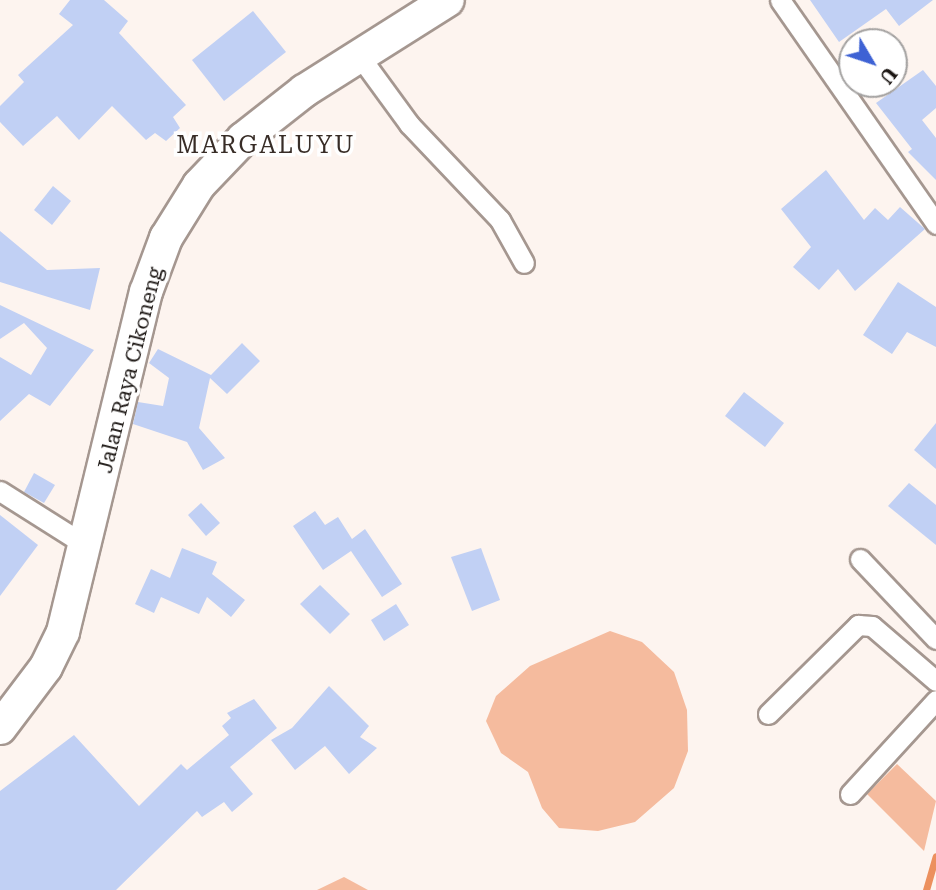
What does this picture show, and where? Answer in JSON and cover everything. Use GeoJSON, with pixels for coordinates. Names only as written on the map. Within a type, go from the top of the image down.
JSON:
{"type":"FeatureCollection","features":[{"type":"Feature","properties":{"kind":"highway","name":"Jalan Raya Cikoneng"},"geometry":{"type":"LineString","coordinates":[[0,727],[46,667],[63,632],[87,546],[146,292],[166,238],[199,185],[243,139],[358,54],[448,0]]}},
{"type":"Feature","properties":{"kind":"street"},"geometry":{"type":"LineString","coordinates":[[780,0],[936,224]]}},
{"type":"Feature","properties":{"kind":"street"},"geometry":{"type":"LineString","coordinates":[[358,54],[409,124],[500,220],[524,263]]}},
{"type":"Feature","properties":{"kind":"street"},"geometry":{"type":"LineString","coordinates":[[0,491],[87,546]]}},
{"type":"Feature","properties":{"kind":"street"},"geometry":{"type":"LineString","coordinates":[[860,559],[892,599],[936,639]]}},
{"type":"Feature","properties":{"kind":"street"},"geometry":{"type":"LineString","coordinates":[[872,626],[892,599]]}},
{"type":"Feature","properties":{"kind":"street"},"geometry":{"type":"LineString","coordinates":[[768,714],[852,628],[872,626],[935,677]]}},
{"type":"Feature","properties":{"kind":"street"},"geometry":{"type":"LineString","coordinates":[[850,794],[936,700]]}},
{"type":"Feature","properties":{"kind":"shaded area"},"geometry":{"type":"Polygon","coordinates":[[[610,631],[642,642],[674,672],[687,710],[688,751],[674,788],[635,822],[598,831],[559,828],[542,808],[528,772],[501,753],[486,721],[496,696],[530,666],[610,631]]]}},
{"type":"Feature","properties":{"kind":"shaded area"},"geometry":{"type":"Polygon","coordinates":[[[897,764],[936,801],[924,851],[867,794],[897,764]]]}},
{"type":"Feature","properties":{"kind":"shaded area"},"geometry":{"type":"Polygon","coordinates":[[[344,877],[368,890],[317,890],[344,877]]]}},
{"type":"Feature","properties":{"kind":"building"},"geometry":{"type":"Polygon","coordinates":[[[70,0],[104,0],[128,21],[119,33],[186,105],[173,117],[180,128],[166,141],[155,133],[146,140],[112,106],[79,140],[57,116],[23,146],[0,122],[0,106],[24,82],[18,75],[73,25],[59,14],[70,0]]]}},
{"type":"Feature","properties":{"kind":"building"},"geometry":{"type":"Polygon","coordinates":[[[810,0],[933,0],[899,26],[886,9],[859,28],[838,28],[838,41],[810,0]]]}},
{"type":"Feature","properties":{"kind":"building"},"geometry":{"type":"Polygon","coordinates":[[[253,11],[286,52],[224,101],[192,60],[253,11]]]}},
{"type":"Feature","properties":{"kind":"building"},"geometry":{"type":"Polygon","coordinates":[[[923,70],[936,86],[936,108],[922,120],[936,138],[936,180],[908,152],[912,149],[876,103],[883,98],[908,98],[908,81],[923,70]]]}},
{"type":"Feature","properties":{"kind":"building"},"geometry":{"type":"Polygon","coordinates":[[[826,170],[864,220],[875,208],[888,220],[900,207],[925,229],[855,291],[838,269],[819,290],[793,267],[811,247],[781,209],[826,170]]]}},
{"type":"Feature","properties":{"kind":"building"},"geometry":{"type":"Polygon","coordinates":[[[53,186],[71,201],[52,225],[34,210],[53,186]]]}},
{"type":"Feature","properties":{"kind":"building"},"geometry":{"type":"Polygon","coordinates":[[[0,231],[47,270],[100,268],[90,310],[0,282],[0,231]]]}},
{"type":"Feature","properties":{"kind":"building"},"geometry":{"type":"Polygon","coordinates":[[[898,282],[936,307],[936,347],[907,332],[892,354],[863,335],[898,282]]]}},
{"type":"Feature","properties":{"kind":"building"},"geometry":{"type":"Polygon","coordinates":[[[0,305],[94,350],[50,406],[29,394],[0,421],[0,357],[31,375],[47,348],[24,323],[0,339],[0,305]]]}},
{"type":"Feature","properties":{"kind":"building"},"geometry":{"type":"Polygon","coordinates":[[[242,343],[260,361],[227,394],[210,378],[199,428],[225,458],[203,470],[187,442],[133,424],[138,402],[163,406],[169,378],[149,363],[158,349],[211,375],[242,343]]]}},
{"type":"Feature","properties":{"kind":"building"},"geometry":{"type":"Polygon","coordinates":[[[744,392],[784,423],[765,447],[725,416],[744,392]]]}},
{"type":"Feature","properties":{"kind":"building"},"geometry":{"type":"Polygon","coordinates":[[[936,423],[936,469],[914,450],[936,423]]]}},
{"type":"Feature","properties":{"kind":"building"},"geometry":{"type":"Polygon","coordinates":[[[34,473],[55,485],[44,503],[24,492],[34,473]]]}},
{"type":"Feature","properties":{"kind":"building"},"geometry":{"type":"Polygon","coordinates":[[[909,483],[936,505],[936,545],[888,506],[909,483]]]}},
{"type":"Feature","properties":{"kind":"building"},"geometry":{"type":"Polygon","coordinates":[[[201,503],[220,523],[206,536],[188,515],[201,503]]]}},
{"type":"Feature","properties":{"kind":"building"},"geometry":{"type":"Polygon","coordinates":[[[315,511],[325,525],[338,517],[352,539],[365,529],[402,584],[382,597],[351,551],[323,570],[293,526],[315,511]]]}},
{"type":"Feature","properties":{"kind":"building"},"geometry":{"type":"Polygon","coordinates":[[[0,515],[38,545],[0,596],[0,515]]]}},
{"type":"Feature","properties":{"kind":"building"},"geometry":{"type":"Polygon","coordinates":[[[182,548],[217,562],[212,574],[245,600],[231,617],[207,597],[199,614],[161,597],[154,613],[135,604],[151,569],[170,578],[182,548]]]}},
{"type":"Feature","properties":{"kind":"building"},"geometry":{"type":"Polygon","coordinates":[[[481,548],[500,600],[472,611],[451,557],[481,548]]]}},
{"type":"Feature","properties":{"kind":"building"},"geometry":{"type":"Polygon","coordinates":[[[320,585],[350,614],[330,634],[300,604],[320,585]]]}},
{"type":"Feature","properties":{"kind":"building"},"geometry":{"type":"Polygon","coordinates":[[[396,604],[409,625],[384,641],[371,620],[396,604]]]}},
{"type":"Feature","properties":{"kind":"building"},"geometry":{"type":"Polygon","coordinates":[[[329,686],[369,726],[360,737],[377,748],[349,774],[325,746],[295,770],[271,740],[292,728],[329,686]]]}},
{"type":"Feature","properties":{"kind":"building"},"geometry":{"type":"Polygon","coordinates":[[[254,699],[277,728],[230,767],[253,794],[232,812],[224,802],[202,817],[197,811],[116,890],[0,890],[0,791],[74,735],[139,806],[181,764],[187,770],[229,735],[222,726],[231,718],[227,713],[254,699]]]}},
{"type":"Feature","properties":{"kind":"waterway"},"geometry":{"type":"LineString","coordinates":[[926,890],[936,856]]}},
{"type":"Feature","properties":{"kind":"district","name":"MARGALUYU"},"geometry":{"type":"Point","coordinates":[266,146]}}]}
